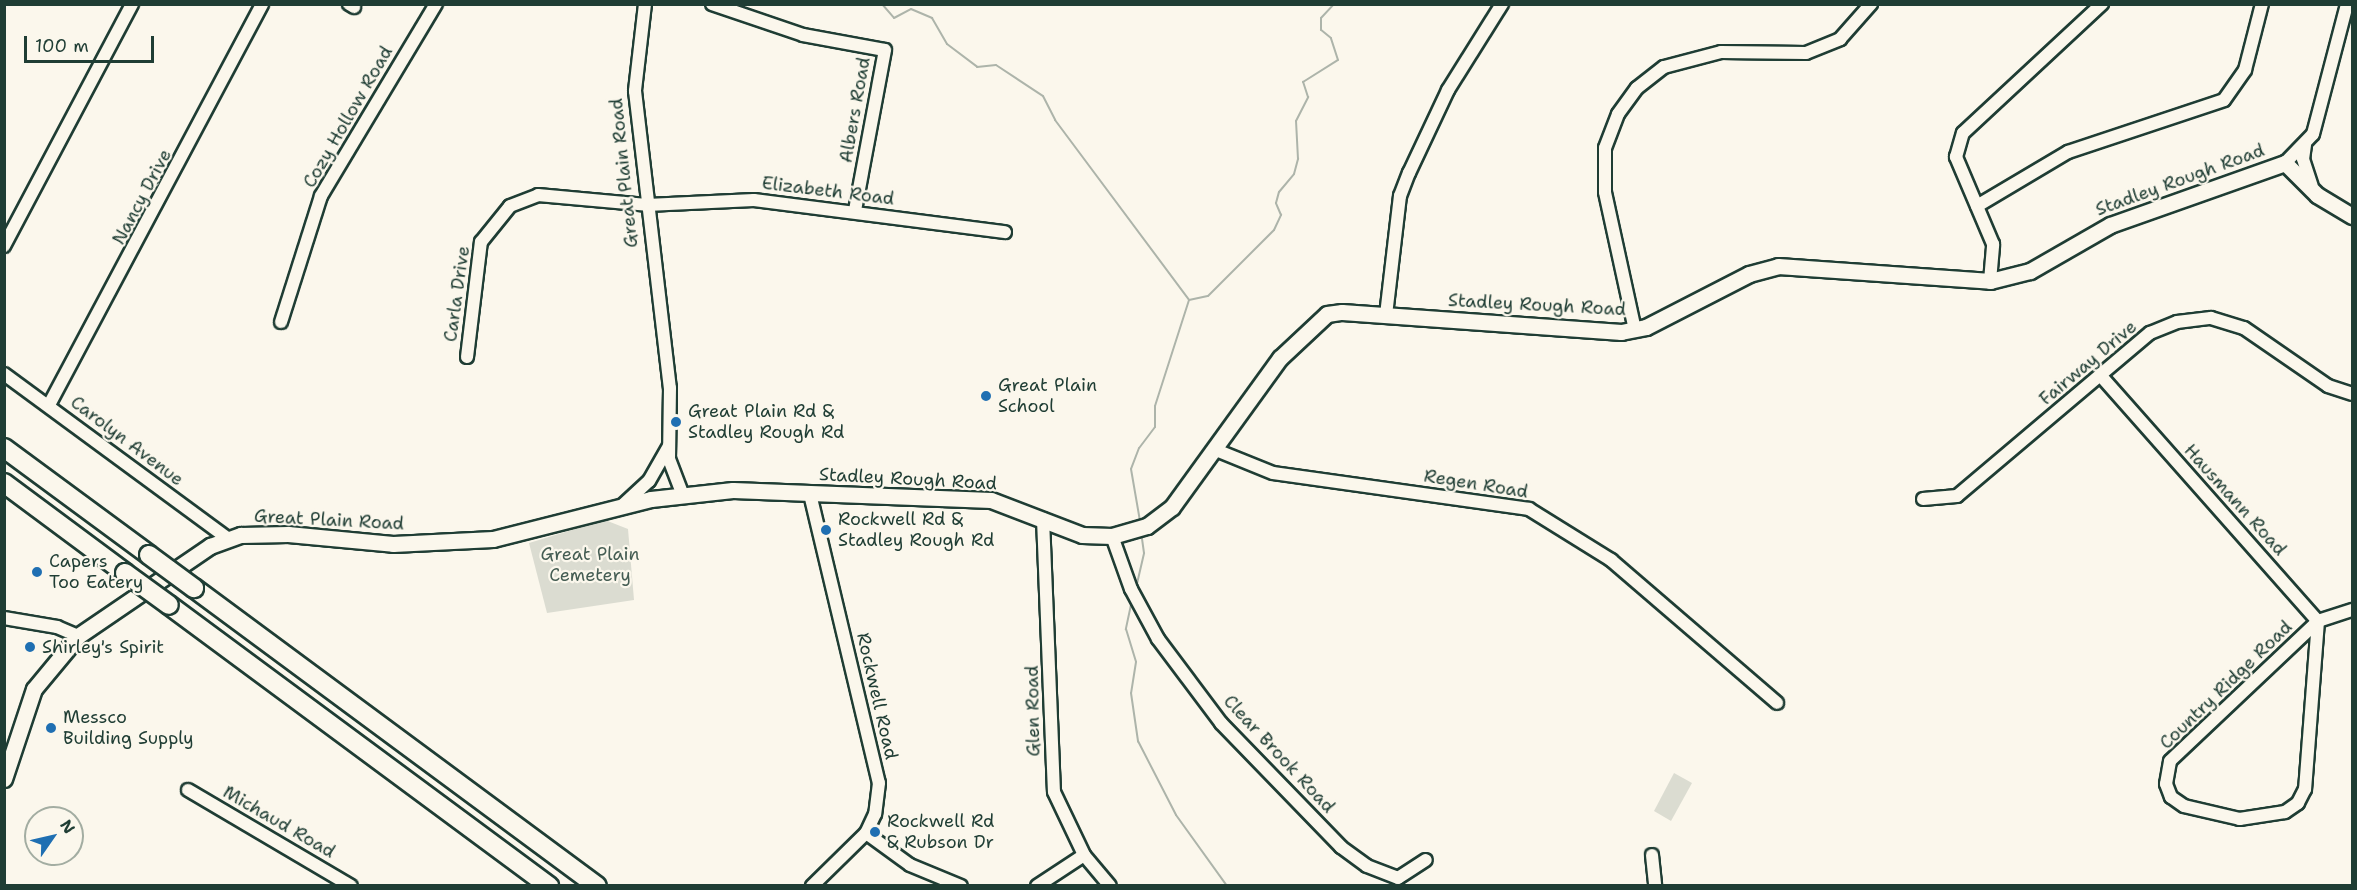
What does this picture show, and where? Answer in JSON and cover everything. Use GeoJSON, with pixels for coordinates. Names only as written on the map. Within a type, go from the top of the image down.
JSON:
{"type":"FeatureCollection","features":[{"type":"Feature","properties":{"kind":"highway"},"geometry":{"type":"LineString","coordinates":[[4,448],[597,885]]}},
{"type":"Feature","properties":{"kind":"highway"},"geometry":{"type":"LineString","coordinates":[[4,483],[549,885]]}},
{"type":"Feature","properties":{"kind":"main road","name":"Stadley Rough Road"},"geometry":{"type":"LineString","coordinates":[[682,493],[810,494],[991,500],[1082,535],[1112,536],[1141,528],[1187,492],[1280,358],[1311,326],[1342,312],[1635,330],[1749,274],[1778,266],[1990,281],[2030,271],[2110,225],[2285,163]]}},
{"type":"Feature","properties":{"kind":"main road"},"geometry":{"type":"LineString","coordinates":[[2285,163],[2317,195],[2352,216]]}},
{"type":"Feature","properties":{"kind":"main road","name":"Great Plain Road"},"geometry":{"type":"LineString","coordinates":[[4,779],[34,689],[78,636],[227,538],[280,533],[393,544],[493,538],[529,533],[624,504],[682,493]]}},
{"type":"Feature","properties":{"kind":"street"},"geometry":{"type":"LineString","coordinates":[[4,246],[132,4]]}},
{"type":"Feature","properties":{"kind":"street","name":"Nancy Drive"},"geometry":{"type":"LineString","coordinates":[[49,405],[262,4]]}},
{"type":"Feature","properties":{"kind":"street","name":"Cozy Hollow Road"},"geometry":{"type":"LineString","coordinates":[[281,322],[321,196],[435,4]]}},
{"type":"Feature","properties":{"kind":"street","name":"Great Plain Road"},"geometry":{"type":"LineString","coordinates":[[645,4],[634,73],[647,205],[670,388],[669,445],[675,483],[682,493]]}},
{"type":"Feature","properties":{"kind":"street","name":"Albers Road"},"geometry":{"type":"LineString","coordinates":[[712,4],[804,35],[885,50],[855,211]]}},
{"type":"Feature","properties":{"kind":"street"},"geometry":{"type":"LineString","coordinates":[[1386,315],[1400,196],[1448,90],[1502,4]]}},
{"type":"Feature","properties":{"kind":"street"},"geometry":{"type":"LineString","coordinates":[[1635,330],[1605,192],[1605,148],[1618,114],[1637,88],[1664,67],[1721,52],[1806,52],[1840,39],[1871,4]]}},
{"type":"Feature","properties":{"kind":"street"},"geometry":{"type":"LineString","coordinates":[[1990,281],[1993,244],[1956,157],[1963,134],[2102,4]]}},
{"type":"Feature","properties":{"kind":"street"},"geometry":{"type":"LineString","coordinates":[[1977,207],[2068,152],[2224,100],[2245,70],[2262,4]]}},
{"type":"Feature","properties":{"kind":"street","name":"Stadley Rough Road"},"geometry":{"type":"LineString","coordinates":[[2285,163],[2305,144],[2323,107],[2347,4]]}},
{"type":"Feature","properties":{"kind":"street"},"geometry":{"type":"LineString","coordinates":[[2305,144],[2306,173],[2317,195]]}},
{"type":"Feature","properties":{"kind":"street","name":"Carla Drive"},"geometry":{"type":"LineString","coordinates":[[467,357],[476,258],[488,229],[510,206],[552,194],[647,205]]}},
{"type":"Feature","properties":{"kind":"street","name":"Elizabeth Road"},"geometry":{"type":"LineString","coordinates":[[647,205],[754,200],[855,211],[1005,232]]}},
{"type":"Feature","properties":{"kind":"street","name":"Fairway Drive"},"geometry":{"type":"LineString","coordinates":[[1923,499],[1957,496],[2150,333],[2177,322],[2211,318],[2244,328],[2328,386],[2352,394]]}},
{"type":"Feature","properties":{"kind":"street","name":"Carolyn Avenue"},"geometry":{"type":"LineString","coordinates":[[4,374],[227,538]]}},
{"type":"Feature","properties":{"kind":"street","name":"Hausmann Road"},"geometry":{"type":"LineString","coordinates":[[2101,376],[2318,621]]}},
{"type":"Feature","properties":{"kind":"street","name":"Great Plain Road"},"geometry":{"type":"LineString","coordinates":[[624,504],[650,481],[669,445]]}},
{"type":"Feature","properties":{"kind":"street","name":"Regen Road"},"geometry":{"type":"LineString","coordinates":[[1216,450],[1273,473],[1529,509],[1611,560],[1777,703]]}},
{"type":"Feature","properties":{"kind":"street","name":"Rockwell Road"},"geometry":{"type":"LineString","coordinates":[[810,494],[879,783],[875,814],[866,833],[812,885]]}},
{"type":"Feature","properties":{"kind":"street","name":"Glen Road"},"geometry":{"type":"LineString","coordinates":[[1043,519],[1054,792],[1084,855],[1110,885]]}},
{"type":"Feature","properties":{"kind":"street","name":"Clear Brook Road"},"geometry":{"type":"LineString","coordinates":[[1112,536],[1134,595],[1158,639],[1221,723],[1341,847],[1367,867],[1398,878],[1426,861]]}},
{"type":"Feature","properties":{"kind":"street"},"geometry":{"type":"LineString","coordinates":[[2318,621],[2352,610]]}},
{"type":"Feature","properties":{"kind":"street"},"geometry":{"type":"LineString","coordinates":[[4,618],[57,627],[78,636]]}},
{"type":"Feature","properties":{"kind":"street","name":"Country Ridge Road"},"geometry":{"type":"LineString","coordinates":[[2318,621],[2305,789],[2298,803],[2285,812],[2240,819],[2184,806],[2171,797],[2166,784],[2170,760],[2318,621]]}},
{"type":"Feature","properties":{"kind":"street","name":"Michaud Road"},"geometry":{"type":"LineString","coordinates":[[188,790],[351,885]]}},
{"type":"Feature","properties":{"kind":"street"},"geometry":{"type":"LineString","coordinates":[[866,833],[910,865],[961,885]]}},
{"type":"Feature","properties":{"kind":"street"},"geometry":{"type":"LineString","coordinates":[[1037,885],[1084,855]]}},
{"type":"Feature","properties":{"kind":"street"},"geometry":{"type":"LineString","coordinates":[[1652,855],[1655,885]]}},
{"type":"Feature","properties":{"kind":"green space","name":"Great Plain Cemetery"},"geometry":{"type":"Polygon","coordinates":[[[605,520],[628,529],[634,600],[547,613],[529,543],[605,520]]]}},
{"type":"Feature","properties":{"kind":"green space"},"geometry":{"type":"Polygon","coordinates":[[[1674,773],[1692,783],[1671,821],[1654,811],[1674,773]]]}},
{"type":"Feature","properties":{"kind":"waterway"},"geometry":{"type":"LineString","coordinates":[[882,4],[894,18],[911,9],[932,18],[947,44],[977,67],[996,65],[1043,96],[1055,120],[1189,300],[1155,406],[1155,427],[1139,448],[1131,469],[1140,521]]}},
{"type":"Feature","properties":{"kind":"waterway"},"geometry":{"type":"LineString","coordinates":[[1189,300],[1208,296],[1274,230],[1281,215],[1276,203],[1279,192],[1294,174],[1298,159],[1296,121],[1308,97],[1303,82],[1338,60],[1331,38],[1321,30],[1321,18],[1334,4]]}},
{"type":"Feature","properties":{"kind":"waterway"},"geometry":{"type":"LineString","coordinates":[[1136,588],[1144,553],[1141,532]]}},
{"type":"Feature","properties":{"kind":"waterway"},"geometry":{"type":"LineString","coordinates":[[1132,600],[1126,629],[1136,662],[1131,693],[1138,741],[1176,815],[1227,886]]}},
{"type":"Feature","properties":{"kind":"place","name":"Great Plain School"},"geometry":{"type":"Point","coordinates":[986,396]}},
{"type":"Feature","properties":{"kind":"place","name":"Great Plain Rd & Stadley Rough Rd"},"geometry":{"type":"Point","coordinates":[676,422]}},
{"type":"Feature","properties":{"kind":"place","name":"Rockwell Rd & Stadley Rough Rd"},"geometry":{"type":"Point","coordinates":[826,530]}},
{"type":"Feature","properties":{"kind":"place","name":"Capers Too Eatery"},"geometry":{"type":"Point","coordinates":[37,572]}},
{"type":"Feature","properties":{"kind":"place","name":"Shirley's Spirit"},"geometry":{"type":"Point","coordinates":[30,647]}},
{"type":"Feature","properties":{"kind":"place","name":"Messco Building Supply"},"geometry":{"type":"Point","coordinates":[51,728]}},
{"type":"Feature","properties":{"kind":"place","name":"Rockwell Rd & Rubson Dr"},"geometry":{"type":"Point","coordinates":[875,832]}}]}
